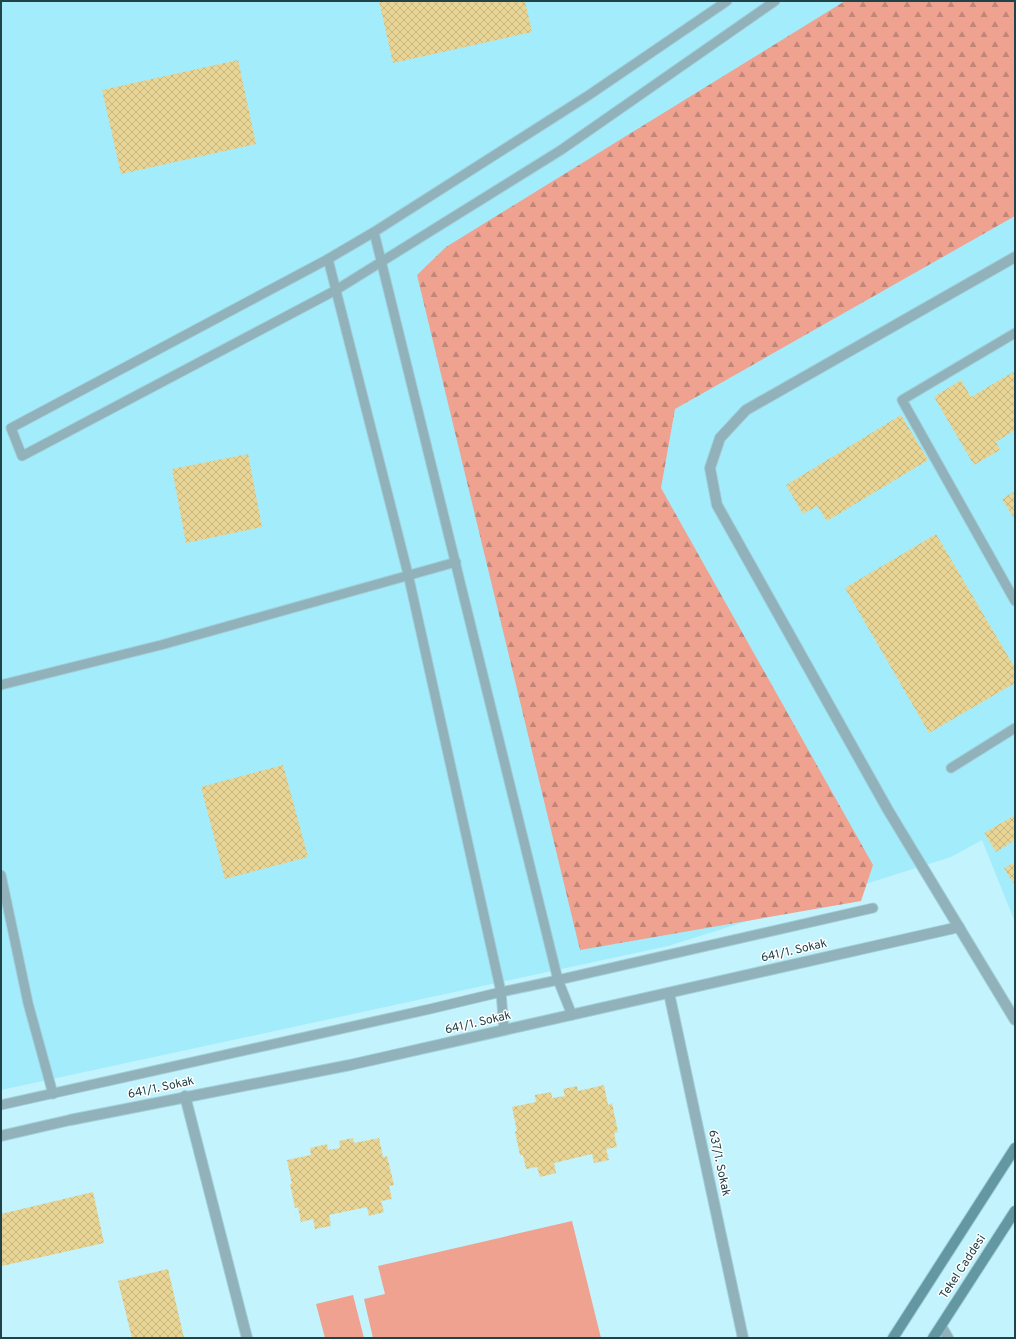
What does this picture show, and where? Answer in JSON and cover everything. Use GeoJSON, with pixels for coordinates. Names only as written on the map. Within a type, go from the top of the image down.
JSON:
{"type":"FeatureCollection","features":[{"type":"Feature","properties":{"kind":"main road"},"geometry":{"type":"LineString","coordinates":[[893,1338],[1015,1148]]}},
{"type":"Feature","properties":{"kind":"main road","name":"Tekel Caddesi"},"geometry":{"type":"LineString","coordinates":[[934,1338],[1015,1211]]}},
{"type":"Feature","properties":{"kind":"street"},"geometry":{"type":"LineString","coordinates":[[1015,257],[746,410],[720,438],[710,468],[717,505],[888,810],[1015,1020]]}},
{"type":"Feature","properties":{"kind":"street","name":"641/1. Sokak"},"geometry":{"type":"LineString","coordinates":[[1,1136],[185,1096],[350,1065],[959,927]]}},
{"type":"Feature","properties":{"kind":"street","name":"637/1. Sokak"},"geometry":{"type":"LineString","coordinates":[[669,993],[743,1338]]}},
{"type":"Feature","properties":{"kind":"street"},"geometry":{"type":"LineString","coordinates":[[185,1096],[248,1338]]}},
{"type":"Feature","properties":{"kind":"street"},"geometry":{"type":"LineString","coordinates":[[941,1326],[948,1338]]}},
{"type":"Feature","properties":{"kind":"lane"},"geometry":{"type":"LineString","coordinates":[[727,1],[589,95],[374,232],[328,259],[11,428],[22,456],[336,290],[561,150],[775,1]]}},
{"type":"Feature","properties":{"kind":"lane"},"geometry":{"type":"LineString","coordinates":[[374,232],[558,980],[572,1014]]}},
{"type":"Feature","properties":{"kind":"lane"},"geometry":{"type":"LineString","coordinates":[[328,259],[408,574],[501,992],[504,1030]]}},
{"type":"Feature","properties":{"kind":"lane"},"geometry":{"type":"LineString","coordinates":[[1015,333],[902,400],[1015,601]]}},
{"type":"Feature","properties":{"kind":"lane"},"geometry":{"type":"LineString","coordinates":[[1,685],[161,645],[408,574],[456,562]]}},
{"type":"Feature","properties":{"kind":"lane"},"geometry":{"type":"LineString","coordinates":[[951,768],[1015,728]]}},
{"type":"Feature","properties":{"kind":"lane"},"geometry":{"type":"LineString","coordinates":[[1,875],[28,1002],[53,1094]]}},
{"type":"Feature","properties":{"kind":"lane"},"geometry":{"type":"LineString","coordinates":[[1,1105],[423,1011],[873,908]]}},
{"type":"Feature","properties":{"kind":"shaded area"},"geometry":{"type":"Polygon","coordinates":[[[1,1],[1015,1],[1015,922],[982,840],[951,857],[668,946],[1,1090],[1,1]]]}},
{"type":"Feature","properties":{"kind":"green space"},"geometry":{"type":"Polygon","coordinates":[[[845,1],[1015,1],[1015,216],[675,409],[661,488],[873,865],[861,901],[580,950],[417,275],[446,247],[845,1]]]}},
{"type":"Feature","properties":{"kind":"green space"},"geometry":{"type":"Polygon","coordinates":[[[572,1221],[601,1338],[373,1338],[364,1299],[385,1294],[378,1266],[572,1221]]]}},
{"type":"Feature","properties":{"kind":"green space"},"geometry":{"type":"Polygon","coordinates":[[[353,1295],[364,1338],[325,1338],[316,1304],[353,1295]]]}},
{"type":"Feature","properties":{"kind":"building"},"geometry":{"type":"Polygon","coordinates":[[[379,1],[525,1],[532,32],[393,63],[379,1]]]}},
{"type":"Feature","properties":{"kind":"building"},"geometry":{"type":"Polygon","coordinates":[[[238,60],[256,144],[121,174],[102,90],[238,60]]]}},
{"type":"Feature","properties":{"kind":"building"},"geometry":{"type":"Polygon","coordinates":[[[1015,371],[1015,430],[996,442],[1000,450],[974,465],[934,397],[961,380],[971,397],[1015,371]]]}},
{"type":"Feature","properties":{"kind":"building"},"geometry":{"type":"Polygon","coordinates":[[[901,415],[928,460],[827,521],[817,506],[803,514],[786,485],[901,415]]]}},
{"type":"Feature","properties":{"kind":"building"},"geometry":{"type":"Polygon","coordinates":[[[248,454],[262,527],[186,543],[172,469],[248,454]]]}},
{"type":"Feature","properties":{"kind":"building"},"geometry":{"type":"Polygon","coordinates":[[[1015,491],[1015,520],[1002,499],[1015,491]]]}},
{"type":"Feature","properties":{"kind":"building"},"geometry":{"type":"Polygon","coordinates":[[[936,534],[1015,668],[1015,683],[929,733],[845,588],[936,534]]]}},
{"type":"Feature","properties":{"kind":"building"},"geometry":{"type":"Polygon","coordinates":[[[283,765],[308,857],[225,879],[201,787],[283,765]]]}},
{"type":"Feature","properties":{"kind":"building"},"geometry":{"type":"Polygon","coordinates":[[[1015,815],[1015,840],[996,852],[984,833],[1015,815]]]}},
{"type":"Feature","properties":{"kind":"building"},"geometry":{"type":"Polygon","coordinates":[[[1015,862],[1015,886],[1004,868],[1015,862]]]}},
{"type":"Feature","properties":{"kind":"building"},"geometry":{"type":"Polygon","coordinates":[[[604,1085],[608,1105],[612,1103],[618,1132],[614,1133],[617,1147],[606,1149],[609,1160],[594,1163],[592,1154],[554,1163],[556,1173],[540,1177],[537,1167],[526,1169],[523,1155],[520,1155],[512,1107],[536,1102],[535,1095],[551,1092],[552,1098],[565,1096],[563,1089],[577,1086],[578,1091],[604,1085]]]}},
{"type":"Feature","properties":{"kind":"building"},"geometry":{"type":"Polygon","coordinates":[[[353,1138],[354,1143],[379,1138],[383,1157],[387,1156],[394,1185],[389,1186],[392,1199],[381,1201],[384,1212],[369,1216],[367,1207],[329,1215],[331,1226],[315,1229],[313,1219],[301,1222],[298,1207],[295,1208],[287,1160],[311,1155],[310,1148],[327,1144],[328,1150],[340,1148],[339,1141],[353,1138]]]}},
{"type":"Feature","properties":{"kind":"building"},"geometry":{"type":"Polygon","coordinates":[[[93,1192],[104,1243],[2,1266],[1,1214],[93,1192]]]}},
{"type":"Feature","properties":{"kind":"building"},"geometry":{"type":"Polygon","coordinates":[[[168,1269],[184,1338],[132,1338],[118,1281],[168,1269]]]}}]}
